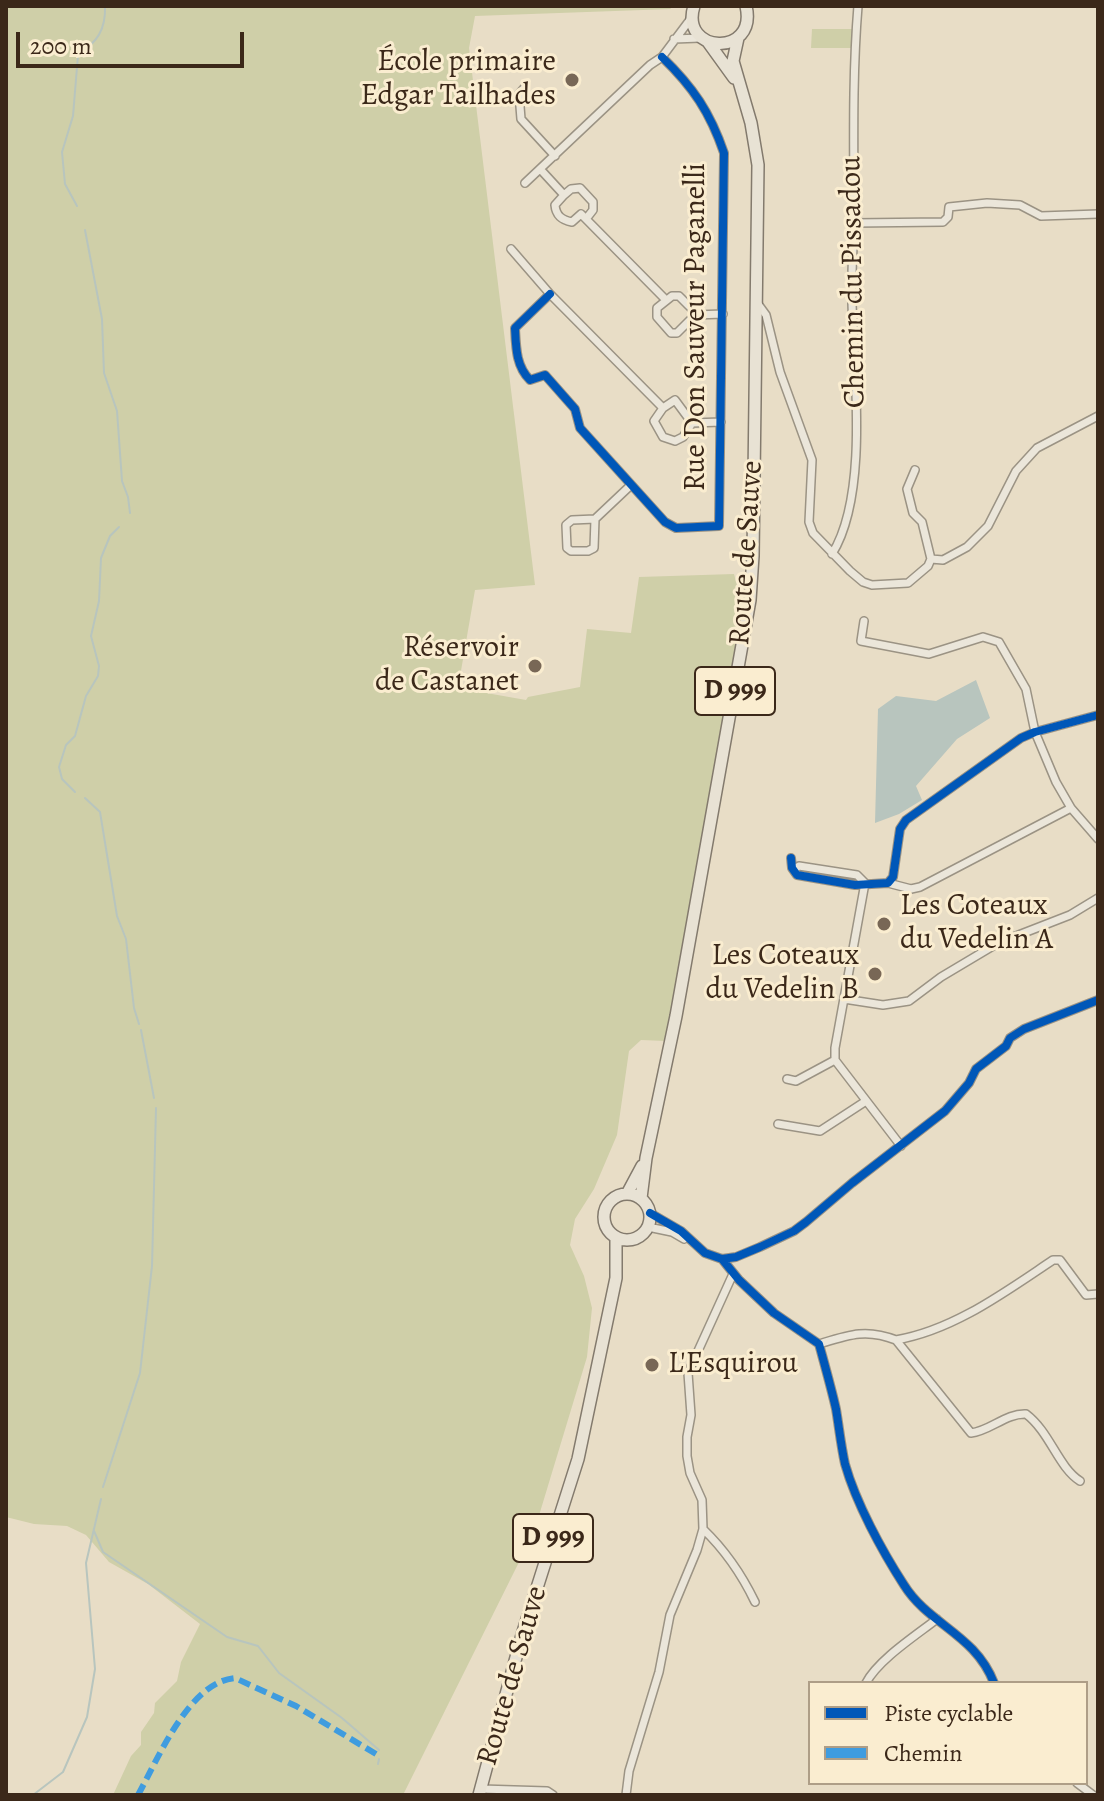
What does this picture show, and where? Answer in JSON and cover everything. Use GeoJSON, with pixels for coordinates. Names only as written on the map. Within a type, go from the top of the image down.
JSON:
{"type":"FeatureCollection","features":[{"type":"Feature","properties":{"kind":"main road","name":"Route de Sauve"},"geometry":{"type":"LineString","coordinates":[[641,1198],[750,600],[758,165],[751,123],[733,61],[738,38],[747,23],[746,6]]}},
{"type":"Feature","properties":{"kind":"main road","name":"Route de Sauve"},"geometry":{"type":"LineString","coordinates":[[693,12],[697,32],[739,85]]}},
{"type":"Feature","properties":{"kind":"main road"},"geometry":{"type":"LineString","coordinates":[[705,40],[724,44],[738,38]]}},
{"type":"Feature","properties":{"kind":"main road","name":"Route de Sauve"},"geometry":{"type":"LineString","coordinates":[[627,1194],[646,1158]]}},
{"type":"Feature","properties":{"kind":"main road"},"geometry":{"type":"LineString","coordinates":[[627,1194],[641,1198],[650,1213],[648,1227],[635,1238],[616,1237],[606,1227],[605,1211],[613,1199],[627,1194]]}},
{"type":"Feature","properties":{"kind":"main road","name":"Route de Sauve"},"geometry":{"type":"LineString","coordinates":[[616,1237],[616,1278]]}},
{"type":"Feature","properties":{"kind":"main road","name":"Route de Sauve"},"geometry":{"type":"LineString","coordinates":[[480,1792],[522,1635],[578,1459],[616,1278],[625,1252],[635,1238]]}},
{"type":"Feature","properties":{"kind":"street","name":"Chemin du Pissadou"},"geometry":{"type":"LineString","coordinates":[[832,554],[847,522],[858,393],[852,302],[852,138],[858,6]]}},
{"type":"Feature","properties":{"kind":"street"},"geometry":{"type":"LineString","coordinates":[[525,183],[650,65],[665,60],[674,39],[693,12]]}},
{"type":"Feature","properties":{"kind":"street"},"geometry":{"type":"LineString","coordinates":[[674,39],[705,40]]}},
{"type":"Feature","properties":{"kind":"street","name":"Rue Don Sauveur Paganelli"},"geometry":{"type":"LineString","coordinates":[[550,294],[515,328],[516,357],[523,373],[530,380],[545,375],[575,409],[580,428],[665,522],[676,528],[719,526],[724,153],[702,101],[665,60]]}},
{"type":"Feature","properties":{"kind":"street"},"geometry":{"type":"LineString","coordinates":[[525,87],[519,94],[521,119],[555,156]]}},
{"type":"Feature","properties":{"kind":"street"},"geometry":{"type":"LineString","coordinates":[[541,170],[564,195]]}},
{"type":"Feature","properties":{"kind":"street"},"geometry":{"type":"LineString","coordinates":[[586,219],[593,210],[593,202],[580,188],[571,189],[555,205],[563,220],[572,222],[581,214],[666,300]]}},
{"type":"Feature","properties":{"kind":"street"},"geometry":{"type":"LineString","coordinates":[[854,223],[943,222],[948,217],[949,207],[987,203],[1020,205],[1041,216],[1098,214]]}},
{"type":"Feature","properties":{"kind":"street"},"geometry":{"type":"LineString","coordinates":[[511,249],[550,294],[663,408]]}},
{"type":"Feature","properties":{"kind":"street"},"geometry":{"type":"LineString","coordinates":[[672,296],[679,296],[695,315],[677,333],[671,333],[657,317],[657,308],[672,296]]}},
{"type":"Feature","properties":{"kind":"street"},"geometry":{"type":"LineString","coordinates":[[757,302],[766,315],[780,372],[812,460],[809,522],[813,533],[863,582],[872,585],[908,583],[928,566],[931,559],[922,522],[913,513],[907,489],[915,470]]}},
{"type":"Feature","properties":{"kind":"street"},"geometry":{"type":"LineString","coordinates":[[695,315],[723,314]]}},
{"type":"Feature","properties":{"kind":"street"},"geometry":{"type":"LineString","coordinates":[[675,400],[692,423],[683,437],[675,441],[663,437],[654,421],[663,408],[675,400]]}},
{"type":"Feature","properties":{"kind":"street"},"geometry":{"type":"LineString","coordinates":[[931,559],[943,560],[967,547],[988,526],[1016,471],[1037,448],[1098,416]]}},
{"type":"Feature","properties":{"kind":"street"},"geometry":{"type":"LineString","coordinates":[[692,423],[721,422]]}},
{"type":"Feature","properties":{"kind":"street"},"geometry":{"type":"LineString","coordinates":[[595,519],[594,548],[571,551],[567,548],[566,525],[572,520],[595,519],[631,485]]}},
{"type":"Feature","properties":{"kind":"street"},"geometry":{"type":"LineString","coordinates":[[864,621],[861,641],[929,654],[983,637],[995,639],[1021,678],[1035,732],[1056,782],[1071,808],[1098,839]]}},
{"type":"Feature","properties":{"kind":"street"},"geometry":{"type":"LineString","coordinates":[[888,883],[893,877],[900,829],[906,820],[1017,741],[1035,732],[1098,715]]}},
{"type":"Feature","properties":{"kind":"street"},"geometry":{"type":"LineString","coordinates":[[791,858],[797,875],[855,885],[888,883],[911,889],[1071,808]]}},
{"type":"Feature","properties":{"kind":"street"},"geometry":{"type":"LineString","coordinates":[[865,883],[835,1060],[901,1146]]}},
{"type":"Feature","properties":{"kind":"street"},"geometry":{"type":"LineString","coordinates":[[844,999],[883,1005],[909,1001],[973,956],[1070,915],[1098,898]]}},
{"type":"Feature","properties":{"kind":"street"},"geometry":{"type":"LineString","coordinates":[[650,1213],[681,1231],[705,1253],[722,1259],[736,1257],[794,1231],[945,1111],[969,1083],[976,1069],[1006,1046],[1010,1038],[1024,1029],[1098,1000]]}},
{"type":"Feature","properties":{"kind":"street"},"geometry":{"type":"LineString","coordinates":[[787,1079],[796,1081],[835,1060]]}},
{"type":"Feature","properties":{"kind":"street"},"geometry":{"type":"LineString","coordinates":[[778,1124],[820,1131],[866,1101]]}},
{"type":"Feature","properties":{"kind":"street"},"geometry":{"type":"LineString","coordinates":[[648,1227],[672,1232],[696,1246]]}},
{"type":"Feature","properties":{"kind":"street"},"geometry":{"type":"LineString","coordinates":[[722,1259],[733,1274],[774,1313],[819,1344],[853,1487],[905,1588],[978,1653],[993,1681]]}},
{"type":"Feature","properties":{"kind":"street"},"geometry":{"type":"LineString","coordinates":[[896,1340],[917,1336],[977,1309],[1053,1260],[1060,1260],[1086,1295],[1098,1294]]}},
{"type":"Feature","properties":{"kind":"street"},"geometry":{"type":"LineString","coordinates":[[626,1795],[629,1771],[659,1672],[670,1615],[703,1529],[702,1500],[690,1473],[687,1456],[691,1415],[686,1384],[688,1373],[733,1274]]}},
{"type":"Feature","properties":{"kind":"street"},"geometry":{"type":"LineString","coordinates":[[819,1344],[849,1335],[877,1333],[896,1340],[971,1433],[981,1432],[1016,1414],[1026,1414],[1045,1433],[1071,1475],[1080,1481]]}},
{"type":"Feature","properties":{"kind":"street"},"geometry":{"type":"LineString","coordinates":[[703,1529],[739,1569],[755,1602]]}},
{"type":"Feature","properties":{"kind":"street"},"geometry":{"type":"LineString","coordinates":[[867,1681],[897,1651],[937,1619]]}},
{"type":"Feature","properties":{"kind":"street"},"geometry":{"type":"LineString","coordinates":[[480,1792],[547,1791],[553,1795]]}},
{"type":"Feature","properties":{"kind":"green space"},"geometry":{"type":"Polygon","coordinates":[[[6,6],[669,6],[671,9],[475,16],[469,48],[535,585],[475,590],[458,688],[526,700],[528,697],[580,687],[587,629],[631,633],[639,577],[734,574],[743,608],[666,1041],[641,1040],[629,1051],[617,1135],[594,1189],[575,1219],[570,1245],[584,1276],[592,1308],[587,1357],[534,1532],[403,1795],[113,1795],[131,1756],[141,1745],[141,1732],[154,1713],[155,1703],[177,1681],[181,1662],[200,1624],[148,1584],[109,1562],[86,1535],[67,1526],[34,1524],[6,1517],[6,6]]]}},
{"type":"Feature","properties":{"kind":"green space"},"geometry":{"type":"Polygon","coordinates":[[[812,29],[852,29],[852,48],[811,48],[812,29]]]}},
{"type":"Feature","properties":{"kind":"green space"},"geometry":{"type":"Polygon","coordinates":[[[521,55],[519,72],[492,70],[492,58],[521,55]]]}},
{"type":"Feature","properties":{"kind":"shaded area"},"geometry":{"type":"Polygon","coordinates":[[[976,680],[990,718],[957,739],[916,786],[922,800],[899,814],[875,823],[878,709],[896,696],[936,701],[976,680]]]}},
{"type":"Feature","properties":{"kind":"waterway"},"geometry":{"type":"LineString","coordinates":[[77,206],[65,184],[62,152],[73,116],[78,55],[99,35],[105,6]]}},
{"type":"Feature","properties":{"kind":"waterway"},"geometry":{"type":"LineString","coordinates":[[85,230],[102,319],[104,373],[117,411],[122,481],[130,513]]}},
{"type":"Feature","properties":{"kind":"waterway"},"geometry":{"type":"LineString","coordinates":[[75,792],[62,779],[59,767],[66,745],[75,736],[86,696],[98,676],[99,666],[91,636],[99,601],[101,558],[110,536],[119,527]]}},
{"type":"Feature","properties":{"kind":"waterway"},"geometry":{"type":"LineString","coordinates":[[85,798],[100,812],[117,916],[126,939],[134,1008],[139,1024]]}},
{"type":"Feature","properties":{"kind":"waterway"},"geometry":{"type":"LineString","coordinates":[[141,1030],[154,1098]]}},
{"type":"Feature","properties":{"kind":"waterway"},"geometry":{"type":"LineString","coordinates":[[103,1487],[140,1373],[152,1266],[156,1108]]}},
{"type":"Feature","properties":{"kind":"waterway"},"geometry":{"type":"LineString","coordinates":[[33,1795],[63,1772],[87,1717],[95,1669],[86,1563],[101,1499]]}},
{"type":"Feature","properties":{"kind":"waterway"},"geometry":{"type":"LineString","coordinates":[[94,1531],[103,1552],[227,1637],[258,1646],[279,1673],[342,1718],[379,1750]]}},
{"type":"Feature","properties":{"kind":"waterway"},"geometry":{"type":"LineString","coordinates":[[378,1764],[379,1759]]}},
{"type":"Feature","properties":{"kind":"marked path"},"geometry":{"type":"LineString","coordinates":[[138,1795],[165,1743],[189,1707],[218,1683],[235,1678],[296,1706],[376,1754]]}},
{"type":"Feature","properties":{"kind":"cycle path"},"geometry":{"type":"LineString","coordinates":[[550,294],[515,328],[518,356],[525,375],[530,380],[545,375],[575,409],[580,428],[665,522],[676,528],[719,526],[724,153],[699,101],[662,57]]}},
{"type":"Feature","properties":{"kind":"cycle path"},"geometry":{"type":"LineString","coordinates":[[791,858],[797,875],[855,885],[888,883],[893,877],[900,829],[906,820],[1021,738],[1098,715]]}},
{"type":"Feature","properties":{"kind":"cycle path"},"geometry":{"type":"LineString","coordinates":[[722,1259],[760,1247],[806,1222],[945,1111],[969,1083],[976,1069],[1006,1046],[1010,1038],[1024,1029],[1098,1000]]}},
{"type":"Feature","properties":{"kind":"cycle path"},"geometry":{"type":"LineString","coordinates":[[650,1213],[681,1231],[705,1253],[722,1259],[774,1313],[819,1344],[836,1409],[845,1464],[870,1526],[914,1599],[964,1641],[986,1666],[993,1681]]}},
{"type":"Feature","properties":{"kind":"place","name":"École primaire Edgar Tailhades"},"geometry":{"type":"Point","coordinates":[572,80]}},
{"type":"Feature","properties":{"kind":"place","name":"Réservoir de Castanet"},"geometry":{"type":"Point","coordinates":[535,666]}},
{"type":"Feature","properties":{"kind":"place","name":"Les Coteaux du Vedelin A"},"geometry":{"type":"Point","coordinates":[884,924]}},
{"type":"Feature","properties":{"kind":"place","name":"Les Coteaux du Vedelin B"},"geometry":{"type":"Point","coordinates":[875,974]}},
{"type":"Feature","properties":{"kind":"place","name":"L'Esquirou"},"geometry":{"type":"Point","coordinates":[652,1365]}}]}
